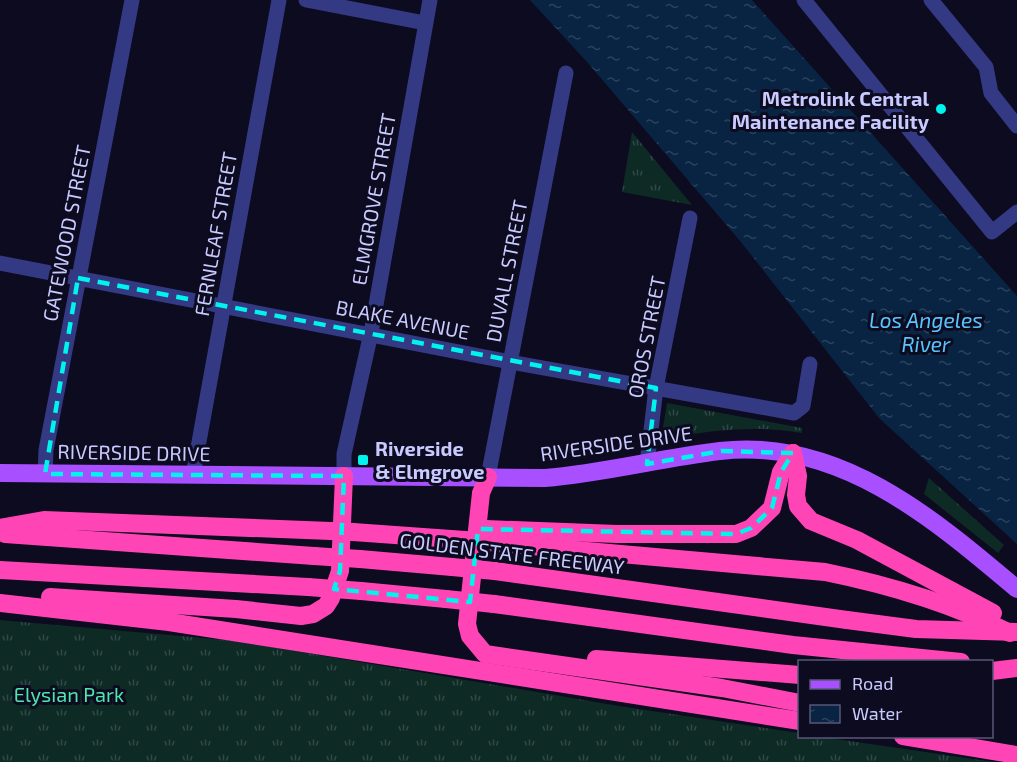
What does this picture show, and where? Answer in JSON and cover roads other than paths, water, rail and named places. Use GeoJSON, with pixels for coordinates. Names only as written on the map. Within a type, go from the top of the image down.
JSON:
{"type":"FeatureCollection","features":[{"type":"Feature","properties":{"kind":"highway"},"geometry":{"type":"LineString","coordinates":[[486,536],[736,534],[751,528],[772,508],[781,472],[793,453]]}},
{"type":"Feature","properties":{"kind":"highway"},"geometry":{"type":"LineString","coordinates":[[793,453],[798,476],[795,495],[798,507],[811,521],[866,545],[1017,632]]}},
{"type":"Feature","properties":{"kind":"highway"},"geometry":{"type":"LineString","coordinates":[[0,595],[236,609],[301,616],[313,614],[326,606],[332,598],[340,571],[344,476]]}},
{"type":"Feature","properties":{"kind":"highway"},"geometry":{"type":"LineString","coordinates":[[488,477],[481,494],[467,624],[470,636],[485,654],[723,688],[798,703]]}},
{"type":"Feature","properties":{"kind":"highway"},"geometry":{"type":"LineString","coordinates":[[0,528],[44,520],[404,535],[486,536],[825,572],[873,582],[933,600],[1017,632]]}},
{"type":"Feature","properties":{"kind":"highway","name":"GOLDEN STATE FREEWAY"},"geometry":{"type":"LineString","coordinates":[[0,534],[360,559],[495,571],[916,629],[1017,632]]}},
{"type":"Feature","properties":{"kind":"highway"},"geometry":{"type":"LineString","coordinates":[[0,570],[308,587],[446,599],[793,645],[929,660]]}},
{"type":"Feature","properties":{"kind":"highway"},"geometry":{"type":"LineString","coordinates":[[0,603],[180,624],[798,721]]}},
{"type":"Feature","properties":{"kind":"highway"},"geometry":{"type":"LineString","coordinates":[[478,646],[532,654],[798,675]]}},
{"type":"Feature","properties":{"kind":"highway"},"geometry":{"type":"LineString","coordinates":[[993,663],[1017,666]]}},
{"type":"Feature","properties":{"kind":"highway"},"geometry":{"type":"LineString","coordinates":[[993,671],[1017,666]]}},
{"type":"Feature","properties":{"kind":"highway"},"geometry":{"type":"LineString","coordinates":[[915,738],[1017,755]]}},
{"type":"Feature","properties":{"kind":"highway"},"geometry":{"type":"LineString","coordinates":[[940,738],[959,745]]}},
{"type":"Feature","properties":{"kind":"main road","name":"RIVERSIDE DRIVE"},"geometry":{"type":"LineString","coordinates":[[0,473],[488,477],[581,475],[732,450],[768,450],[793,453],[867,479],[889,490],[950,533],[1017,589]]}},
{"type":"Feature","properties":{"kind":"street","name":"GATEWOOD STREET"},"geometry":{"type":"LineString","coordinates":[[45,474],[46,450],[132,0]]}},
{"type":"Feature","properties":{"kind":"street","name":"FERNLEAF STREET"},"geometry":{"type":"LineString","coordinates":[[193,475],[279,0]]}},
{"type":"Feature","properties":{"kind":"street"},"geometry":{"type":"LineString","coordinates":[[306,0],[425,23]]}},
{"type":"Feature","properties":{"kind":"street","name":"ELMGROVE STREET"},"geometry":{"type":"LineString","coordinates":[[344,476],[344,454],[371,333],[430,0]]}},
{"type":"Feature","properties":{"kind":"street"},"geometry":{"type":"LineString","coordinates":[[804,0],[992,232],[1017,212]]}},
{"type":"Feature","properties":{"kind":"street"},"geometry":{"type":"LineString","coordinates":[[931,0],[986,67],[991,93],[1017,126]]}},
{"type":"Feature","properties":{"kind":"street","name":"DUVALL STREET"},"geometry":{"type":"LineString","coordinates":[[488,477],[566,74]]}},
{"type":"Feature","properties":{"kind":"street","name":"OROS STREET"},"geometry":{"type":"LineString","coordinates":[[647,464],[656,388],[690,218]]}},
{"type":"Feature","properties":{"kind":"street","name":"BLAKE AVENUE"},"geometry":{"type":"LineString","coordinates":[[0,263],[371,333],[510,362],[763,408],[798,412],[803,406],[810,364]]}},
{"type":"Feature","properties":{"kind":"water","name":"Los Angeles River"},"geometry":{"type":"Polygon","coordinates":[[[530,0],[752,0],[1017,296],[1017,544],[879,418],[741,242],[587,62],[530,0]]]}},
{"type":"Feature","properties":{"kind":"place","name":"Metrolink Central Maintenance Facility"},"geometry":{"type":"Point","coordinates":[941,109]}},
{"type":"Feature","properties":{"kind":"place","name":"Riverside & Elmgrove"},"geometry":{"type":"Point","coordinates":[363,460]}},
{"type":"Feature","properties":{"kind":"park label","name":"Elysian Park"},"geometry":{"type":"Point","coordinates":[69,694]}}]}
